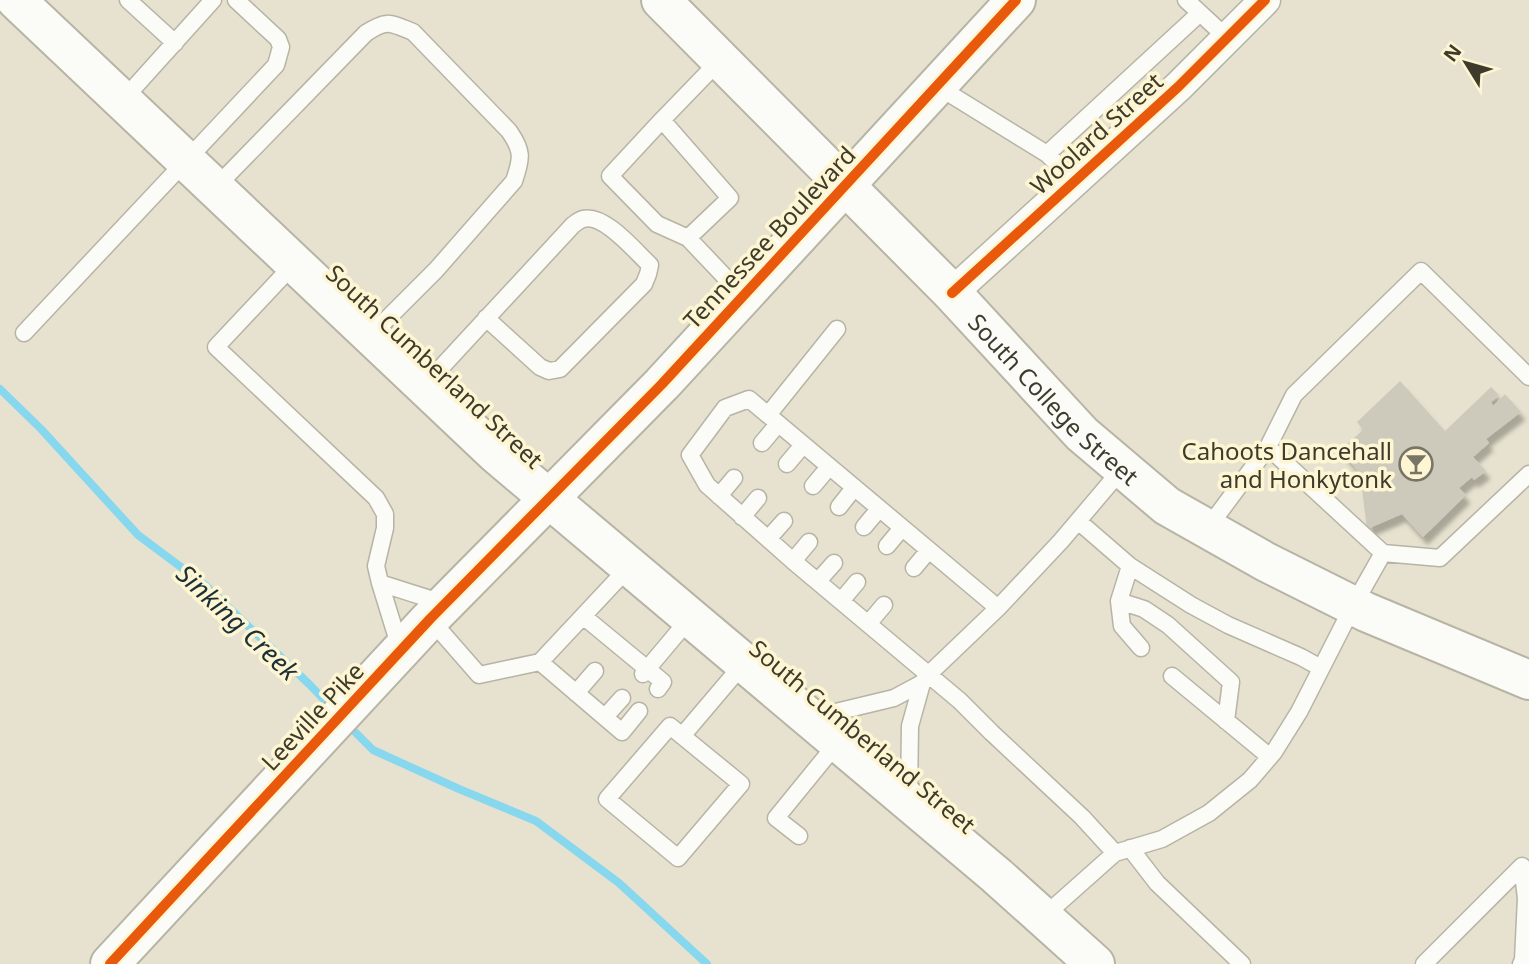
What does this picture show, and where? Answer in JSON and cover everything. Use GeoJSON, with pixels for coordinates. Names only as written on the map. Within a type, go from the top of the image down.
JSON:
{"type":"FeatureCollection","features":[{"type":"Feature","properties":{"kind":"main road","name":"South College Street"},"geometry":{"type":"LineString","coordinates":[[661,0],[952,293],[1082,435],[1167,506],[1266,562],[1353,606],[1529,680]]}},
{"type":"Feature","properties":{"kind":"main road","name":"Tennessee Boulevard"},"geometry":{"type":"LineString","coordinates":[[548,499],[662,384],[1016,0]]}},
{"type":"Feature","properties":{"kind":"main road","name":"South Cumberland Street"},"geometry":{"type":"LineString","coordinates":[[25,3],[122,101],[496,454],[997,876],[1095,964]]}},
{"type":"Feature","properties":{"kind":"main road","name":"Leeville Pike"},"geometry":{"type":"LineString","coordinates":[[110,964],[401,650],[548,499]]}},
{"type":"Feature","properties":{"kind":"street","name":"Woolard Street"},"geometry":{"type":"LineString","coordinates":[[952,293],[1178,87],[1265,0]]}},
{"type":"Feature","properties":{"kind":"lane"},"geometry":{"type":"LineString","coordinates":[[128,0],[175,43]]}},
{"type":"Feature","properties":{"kind":"lane"},"geometry":{"type":"LineString","coordinates":[[122,101],[213,0]]}},
{"type":"Feature","properties":{"kind":"lane"},"geometry":{"type":"LineString","coordinates":[[24,333],[276,65],[281,47],[278,39],[236,0]]}},
{"type":"Feature","properties":{"kind":"lane"},"geometry":{"type":"LineString","coordinates":[[1186,0],[1226,37]]}},
{"type":"Feature","properties":{"kind":"lane"},"geometry":{"type":"LineString","coordinates":[[1047,154],[1200,13]]}},
{"type":"Feature","properties":{"kind":"lane"},"geometry":{"type":"LineString","coordinates":[[214,189],[366,33],[381,23],[413,32],[509,131],[519,145],[520,163],[514,181],[436,270],[370,336]]}},
{"type":"Feature","properties":{"kind":"lane"},"geometry":{"type":"LineString","coordinates":[[720,60],[610,176],[657,224],[688,239],[743,296]]}},
{"type":"Feature","properties":{"kind":"lane"},"geometry":{"type":"LineString","coordinates":[[937,86],[1047,154],[1075,181]]}},
{"type":"Feature","properties":{"kind":"lane"},"geometry":{"type":"LineString","coordinates":[[663,120],[730,198],[688,239]]}},
{"type":"Feature","properties":{"kind":"lane"},"geometry":{"type":"LineString","coordinates":[[424,386],[486,318],[573,225],[583,219],[606,224],[650,265],[644,284],[560,369],[549,371],[540,367],[486,318]]}},
{"type":"Feature","properties":{"kind":"lane"},"geometry":{"type":"LineString","coordinates":[[294,264],[216,347],[376,498],[385,514],[385,528],[376,566],[401,650]]}},
{"type":"Feature","properties":{"kind":"lane"},"geometry":{"type":"LineString","coordinates":[[1207,528],[1268,447],[1294,395],[1421,271],[1529,377]]}},
{"type":"Feature","properties":{"kind":"lane"},"geometry":{"type":"LineString","coordinates":[[762,443],[773,420],[837,329]]}},
{"type":"Feature","properties":{"kind":"lane"},"geometry":{"type":"LineString","coordinates":[[998,608],[749,399],[725,408],[690,455],[707,485],[868,624],[926,678],[960,701],[1242,964]]}},
{"type":"Feature","properties":{"kind":"lane"},"geometry":{"type":"LineString","coordinates":[[787,464],[803,445]]}},
{"type":"Feature","properties":{"kind":"lane"},"geometry":{"type":"LineString","coordinates":[[1268,447],[1383,554],[1440,558],[1529,474]]}},
{"type":"Feature","properties":{"kind":"lane"},"geometry":{"type":"LineString","coordinates":[[813,486],[830,467]]}},
{"type":"Feature","properties":{"kind":"lane"},"geometry":{"type":"LineString","coordinates":[[799,836],[776,818],[824,730],[894,698],[926,678],[998,608],[1122,469]]}},
{"type":"Feature","properties":{"kind":"lane"},"geometry":{"type":"LineString","coordinates":[[719,496],[734,478]]}},
{"type":"Feature","properties":{"kind":"lane"},"geometry":{"type":"LineString","coordinates":[[839,506],[854,488]]}},
{"type":"Feature","properties":{"kind":"lane"},"geometry":{"type":"LineString","coordinates":[[742,517],[758,498]]}},
{"type":"Feature","properties":{"kind":"lane"},"geometry":{"type":"LineString","coordinates":[[864,527],[879,509]]}},
{"type":"Feature","properties":{"kind":"lane"},"geometry":{"type":"LineString","coordinates":[[768,539],[784,521]]}},
{"type":"Feature","properties":{"kind":"lane"},"geometry":{"type":"LineString","coordinates":[[1078,521],[1130,566],[1191,605],[1321,668]]}},
{"type":"Feature","properties":{"kind":"lane"},"geometry":{"type":"LineString","coordinates":[[887,546],[902,528]]}},
{"type":"Feature","properties":{"kind":"lane"},"geometry":{"type":"LineString","coordinates":[[793,561],[809,542]]}},
{"type":"Feature","properties":{"kind":"lane"},"geometry":{"type":"LineString","coordinates":[[914,568],[929,550]]}},
{"type":"Feature","properties":{"kind":"lane"},"geometry":{"type":"LineString","coordinates":[[1043,918],[1122,851],[1162,839],[1209,813],[1250,780],[1270,757],[1299,712],[1383,554]]}},
{"type":"Feature","properties":{"kind":"lane"},"geometry":{"type":"LineString","coordinates":[[818,581],[834,563]]}},
{"type":"Feature","properties":{"kind":"lane"},"geometry":{"type":"LineString","coordinates":[[1130,566],[1119,601],[1122,626],[1141,648]]}},
{"type":"Feature","properties":{"kind":"lane"},"geometry":{"type":"LineString","coordinates":[[380,583],[438,611],[479,675],[540,662],[629,567]]}},
{"type":"Feature","properties":{"kind":"lane"},"geometry":{"type":"LineString","coordinates":[[841,601],[857,582]]}},
{"type":"Feature","properties":{"kind":"lane"},"geometry":{"type":"LineString","coordinates":[[1119,601],[1144,608],[1168,625],[1231,682],[1226,721]]}},
{"type":"Feature","properties":{"kind":"lane"},"geometry":{"type":"LineString","coordinates":[[868,624],[884,605]]}},
{"type":"Feature","properties":{"kind":"lane"},"geometry":{"type":"LineString","coordinates":[[583,616],[645,671],[663,682],[658,689]]}},
{"type":"Feature","properties":{"kind":"lane"},"geometry":{"type":"LineString","coordinates":[[645,671],[690,618]]}},
{"type":"Feature","properties":{"kind":"lane"},"geometry":{"type":"LineString","coordinates":[[540,662],[622,732],[639,711]]}},
{"type":"Feature","properties":{"kind":"lane"},"geometry":{"type":"LineString","coordinates":[[682,736],[744,663]]}},
{"type":"Feature","properties":{"kind":"lane"},"geometry":{"type":"LineString","coordinates":[[576,693],[595,671]]}},
{"type":"Feature","properties":{"kind":"lane"},"geometry":{"type":"LineString","coordinates":[[1172,676],[1270,757]]}},
{"type":"Feature","properties":{"kind":"lane"},"geometry":{"type":"LineString","coordinates":[[909,802],[910,726],[926,678]]}},
{"type":"Feature","properties":{"kind":"lane"},"geometry":{"type":"LineString","coordinates":[[605,717],[622,698]]}},
{"type":"Feature","properties":{"kind":"lane"},"geometry":{"type":"LineString","coordinates":[[670,726],[682,736],[741,784],[678,858],[607,799],[670,726]]}},
{"type":"Feature","properties":{"kind":"lane"},"geometry":{"type":"LineString","coordinates":[[1424,964],[1522,866],[1526,898],[1521,964]]}},
{"type":"Feature","properties":{"kind":"building","name":"Cahoots Dancehall and Honkytonk"},"geometry":{"type":"Polygon","coordinates":[[[1400,381],[1445,431],[1491,387],[1499,395],[1491,402],[1493,406],[1505,394],[1521,412],[1486,439],[1489,443],[1473,457],[1486,471],[1474,480],[1472,477],[1459,488],[1466,495],[1423,537],[1402,514],[1367,529],[1360,473],[1340,450],[1363,430],[1357,422],[1400,381]]]}},
{"type":"Feature","properties":{"kind":"waterway","name":"Sinking Creek"},"geometry":{"type":"LineString","coordinates":[[0,389],[41,429],[138,535],[205,585],[333,709]]}},
{"type":"Feature","properties":{"kind":"waterway","name":"Sinking Creek"},"geometry":{"type":"LineString","coordinates":[[347,724],[373,750],[536,821],[619,883],[707,964]]}},
{"type":"Feature","properties":{"kind":"cycle path"},"geometry":{"type":"LineString","coordinates":[[110,964],[430,619],[662,384],[1016,0]]}},
{"type":"Feature","properties":{"kind":"cycle path"},"geometry":{"type":"LineString","coordinates":[[952,293],[1178,87],[1265,0]]}},
{"type":"Feature","properties":{"kind":"place","name":"Cahoots Dancehall and Honkytonk"},"geometry":{"type":"Point","coordinates":[1416,464]}}]}
